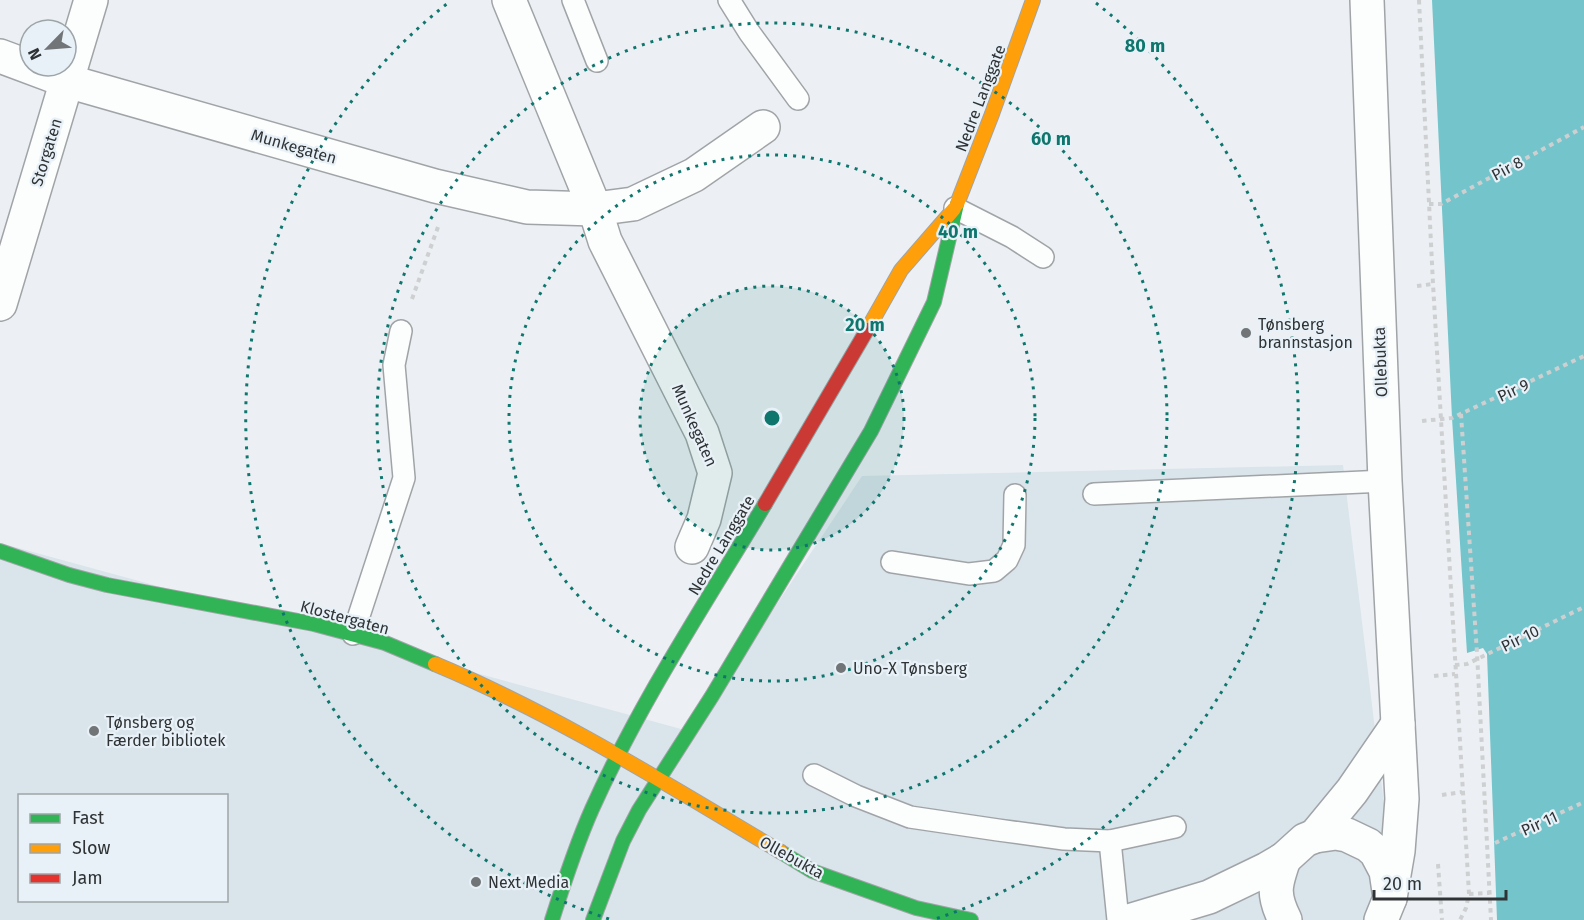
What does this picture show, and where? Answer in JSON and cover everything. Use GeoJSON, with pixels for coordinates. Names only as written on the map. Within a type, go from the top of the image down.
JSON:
{"type":"FeatureCollection","features":[{"type":"Feature","properties":{"kind":"main road","name":"Nedre Langgate"},"geometry":{"type":"LineString","coordinates":[[593,920],[623,841],[639,810],[712,696],[871,431],[934,302],[955,208],[1033,0]]}},
{"type":"Feature","properties":{"kind":"main road","name":"Nedre Langgate"},"geometry":{"type":"LineString","coordinates":[[552,920],[572,857],[600,792],[645,705],[841,376],[901,270],[955,208]]}},
{"type":"Feature","properties":{"kind":"main road","name":"Klostergaten"},"geometry":{"type":"LineString","coordinates":[[0,551],[69,575],[107,585],[314,624],[385,643],[493,688],[546,715],[659,779]]}},
{"type":"Feature","properties":{"kind":"main road","name":"Ollebukta"},"geometry":{"type":"LineString","coordinates":[[659,779],[812,871],[916,908],[971,920]]}},
{"type":"Feature","properties":{"kind":"street","name":"Storgaten"},"geometry":{"type":"LineString","coordinates":[[0,304],[91,0]]}},
{"type":"Feature","properties":{"kind":"street","name":"Munkegaten"},"geometry":{"type":"LineString","coordinates":[[509,0],[595,209],[605,241],[702,434],[716,473],[704,519],[692,547]]}},
{"type":"Feature","properties":{"kind":"street","name":"Ollebukta"},"geometry":{"type":"LineString","coordinates":[[1367,0],[1384,481],[1402,799],[1398,851],[1385,909]]}},
{"type":"Feature","properties":{"kind":"street","name":"Munkegaten"},"geometry":{"type":"LineString","coordinates":[[0,56],[67,81],[452,190],[527,207],[595,209],[633,204],[694,175],[763,127]]}},
{"type":"Feature","properties":{"kind":"street"},"geometry":{"type":"LineString","coordinates":[[1132,920],[1209,897],[1284,859],[1305,840],[1315,836],[1352,791],[1398,724]]}},
{"type":"Feature","properties":{"kind":"street","name":"Ollebukta"},"geometry":{"type":"LineString","coordinates":[[1315,836],[1336,833],[1347,835],[1368,845],[1376,852],[1386,870],[1385,909]]}},
{"type":"Feature","properties":{"kind":"street"},"geometry":{"type":"LineString","coordinates":[[1284,859],[1276,883],[1277,903],[1285,920]]}},
{"type":"Feature","properties":{"kind":"lane"},"geometry":{"type":"LineString","coordinates":[[573,0],[597,61]]}},
{"type":"Feature","properties":{"kind":"lane"},"geometry":{"type":"LineString","coordinates":[[729,0],[749,32],[798,99]]}},
{"type":"Feature","properties":{"kind":"lane"},"geometry":{"type":"LineString","coordinates":[[955,208],[1012,237],[1043,257]]}},
{"type":"Feature","properties":{"kind":"lane"},"geometry":{"type":"LineString","coordinates":[[353,634],[404,478],[394,365],[401,331]]}},
{"type":"Feature","properties":{"kind":"lane"},"geometry":{"type":"LineString","coordinates":[[1094,494],[1384,481]]}},
{"type":"Feature","properties":{"kind":"lane"},"geometry":{"type":"LineString","coordinates":[[892,562],[969,574],[994,571],[1007,560],[1014,545],[1015,495]]}},
{"type":"Feature","properties":{"kind":"lane"},"geometry":{"type":"LineString","coordinates":[[814,776],[856,796],[910,816],[1064,839],[1110,841],[1175,827]]}},
{"type":"Feature","properties":{"kind":"lane"},"geometry":{"type":"LineString","coordinates":[[1110,841],[1118,920]]}},
{"type":"Feature","properties":{"kind":"path"},"geometry":{"type":"LineString","coordinates":[[1419,0],[1469,894],[1460,920]]}},
{"type":"Feature","properties":{"kind":"path","name":"Pir 8"},"geometry":{"type":"LineString","coordinates":[[1429,204],[1441,204],[1584,127]]}},
{"type":"Feature","properties":{"kind":"path"},"geometry":{"type":"LineString","coordinates":[[401,331],[452,190]]}},
{"type":"Feature","properties":{"kind":"path","name":"Pir 9"},"geometry":{"type":"LineString","coordinates":[[1415,422],[1452,418],[1584,356]]}},
{"type":"Feature","properties":{"kind":"path"},"geometry":{"type":"LineString","coordinates":[[1461,414],[1491,920]]}},
{"type":"Feature","properties":{"kind":"path","name":"Pir 10"},"geometry":{"type":"LineString","coordinates":[[1455,665],[1467,664],[1584,607]]}},
{"type":"Feature","properties":{"kind":"path"},"geometry":{"type":"LineString","coordinates":[[1428,676],[1455,674]]}},
{"type":"Feature","properties":{"kind":"path"},"geometry":{"type":"LineString","coordinates":[[1442,795],[1462,792]]}},
{"type":"Feature","properties":{"kind":"path","name":"Pir 11"},"geometry":{"type":"LineString","coordinates":[[1495,843],[1584,802]]}},
{"type":"Feature","properties":{"kind":"path"},"geometry":{"type":"LineString","coordinates":[[1469,894],[1489,893]]}},
{"type":"Feature","properties":{"kind":"shaded area"},"geometry":{"type":"Polygon","coordinates":[[[1343,465],[1398,920],[0,920],[0,543],[692,732],[862,476],[1343,465]]]}},
{"type":"Feature","properties":{"kind":"water"},"geometry":{"type":"Polygon","coordinates":[[[1432,0],[1584,0],[1584,920],[1497,920],[1487,654],[1483,648],[1467,653],[1452,418],[1432,0]]]}},
{"type":"Feature","properties":{"kind":"traffic: fast"},"geometry":{"type":"LineString","coordinates":[[593,920],[623,841],[639,810],[712,696],[871,431],[934,302],[957,204]]}},
{"type":"Feature","properties":{"kind":"traffic: fast"},"geometry":{"type":"LineString","coordinates":[[552,920],[581,836],[611,769],[674,654],[765,504]]}},
{"type":"Feature","properties":{"kind":"traffic: fast"},"geometry":{"type":"LineString","coordinates":[[0,551],[69,575],[107,585],[314,624],[385,643],[435,664]]}},
{"type":"Feature","properties":{"kind":"traffic: fast"},"geometry":{"type":"LineString","coordinates":[[781,852],[812,871],[916,908],[971,920]]}},
{"type":"Feature","properties":{"kind":"traffic: slow"},"geometry":{"type":"LineString","coordinates":[[957,204],[1033,0]]}},
{"type":"Feature","properties":{"kind":"traffic: slow"},"geometry":{"type":"LineString","coordinates":[[867,330],[901,270],[954,209]]}},
{"type":"Feature","properties":{"kind":"traffic: slow"},"geometry":{"type":"LineString","coordinates":[[435,664],[525,705],[568,728],[781,852]]}},
{"type":"Feature","properties":{"kind":"traffic: jam"},"geometry":{"type":"LineString","coordinates":[[765,504],[867,330]]}},
{"type":"Feature","properties":{"kind":"place","name":"Tønsberg brannstasjon"},"geometry":{"type":"Point","coordinates":[1246,333]}},
{"type":"Feature","properties":{"kind":"place","name":"Uno-X Tønsberg"},"geometry":{"type":"Point","coordinates":[841,668]}},
{"type":"Feature","properties":{"kind":"place","name":"Tønsberg og Færder bibliotek"},"geometry":{"type":"Point","coordinates":[94,731]}},
{"type":"Feature","properties":{"kind":"place","name":"Next Media"},"geometry":{"type":"Point","coordinates":[476,882]}}]}
